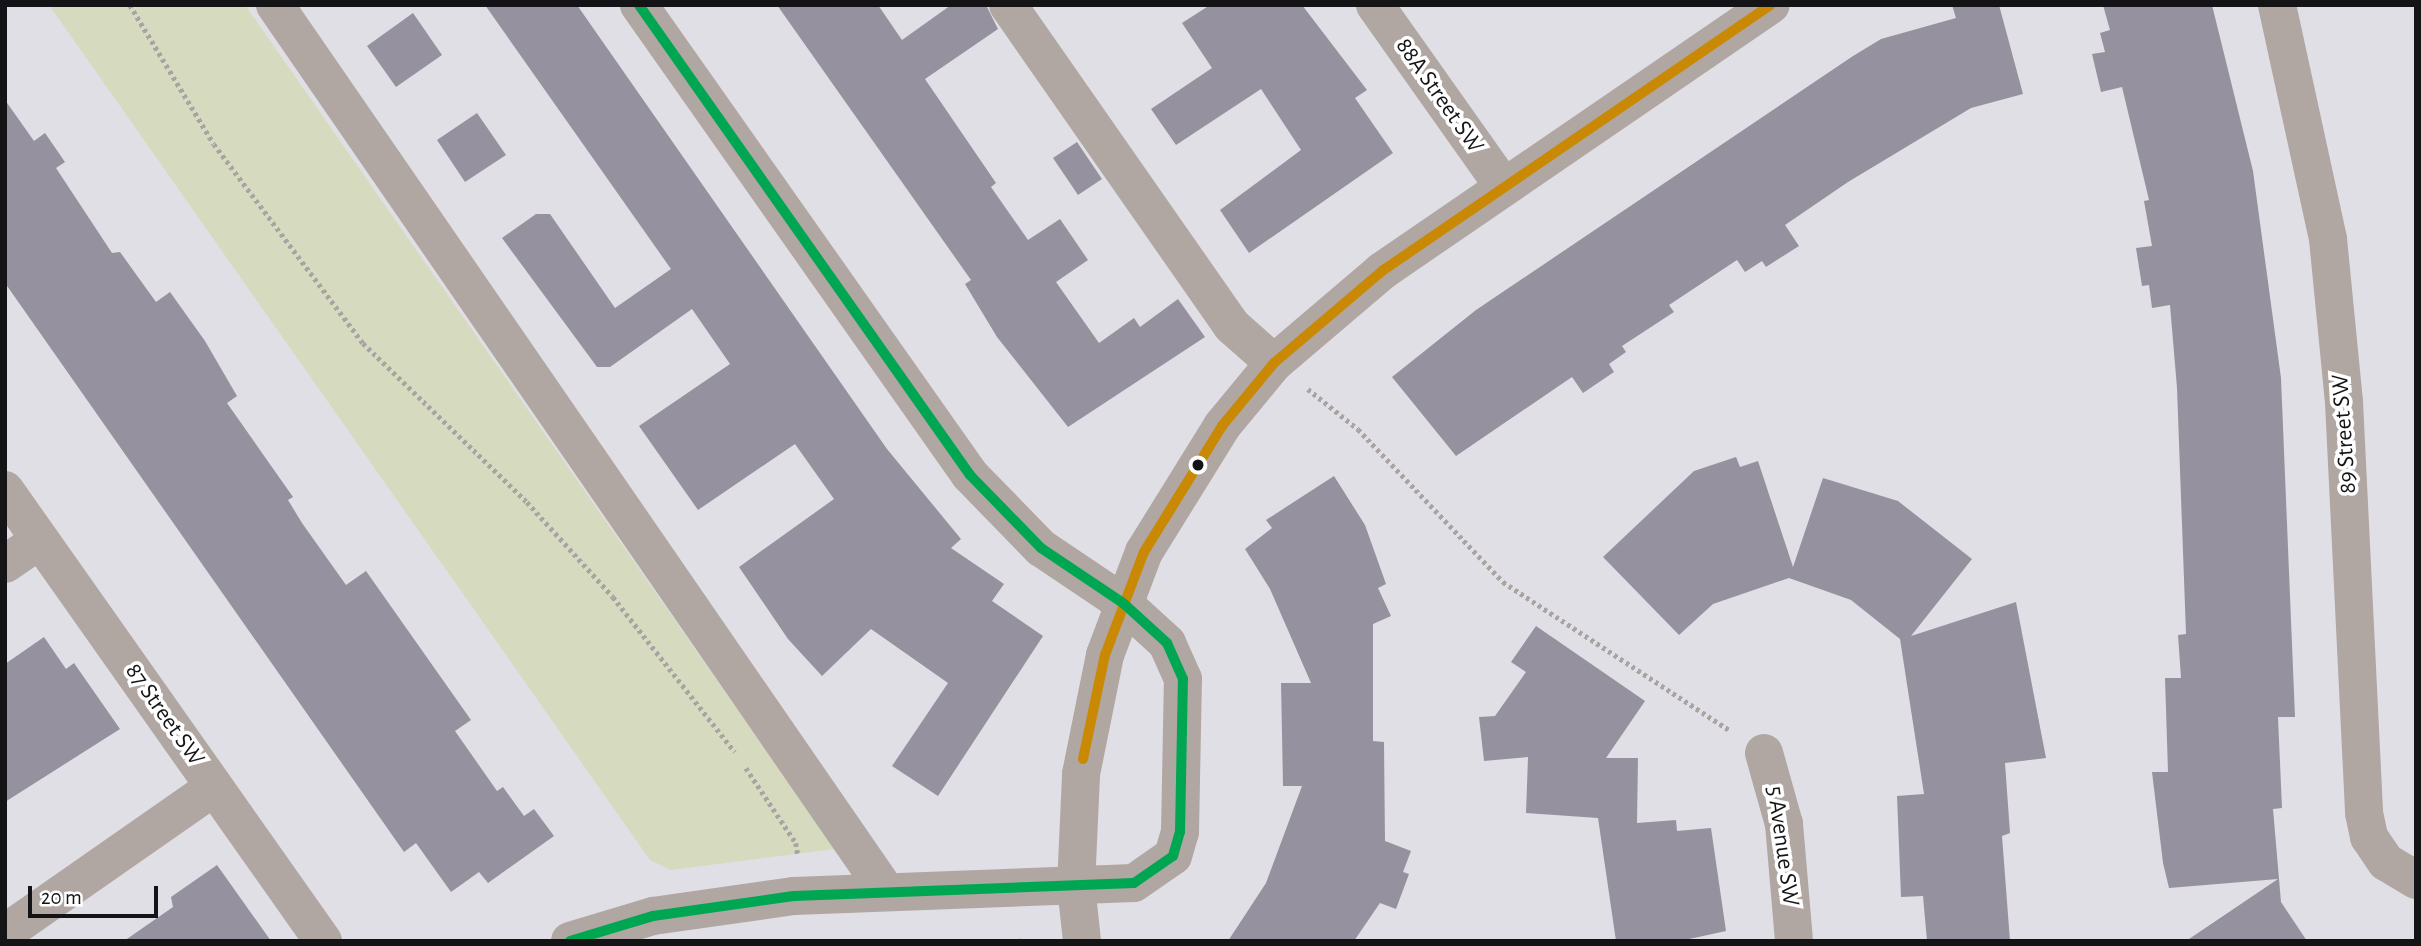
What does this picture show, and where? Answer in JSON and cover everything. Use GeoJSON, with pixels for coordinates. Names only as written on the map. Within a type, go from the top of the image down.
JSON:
{"type":"FeatureCollection","features":[{"type":"Feature","properties":{"kind":"street"},"geometry":{"type":"LineString","coordinates":[[275,5],[885,890]]}},
{"type":"Feature","properties":{"kind":"street"},"geometry":{"type":"LineString","coordinates":[[570,941],[714,905],[885,890],[1076,886],[1145,879],[1173,856],[1180,832],[1183,678],[1167,643],[1123,603],[1041,548],[970,475],[639,5]]}},
{"type":"Feature","properties":{"kind":"street"},"geometry":{"type":"LineString","coordinates":[[1008,5],[1232,326],[1274,363]]}},
{"type":"Feature","properties":{"kind":"street","name":"88A Street SW"},"geometry":{"type":"LineString","coordinates":[[1375,5],[1503,186]]}},
{"type":"Feature","properties":{"kind":"street","name":"89 Street SW"},"geometry":{"type":"LineString","coordinates":[[2277,5],[2328,239],[2344,402],[2364,813],[2401,871]]}},
{"type":"Feature","properties":{"kind":"street"},"geometry":{"type":"LineString","coordinates":[[1082,941],[1076,886],[1085,741],[1123,603],[1179,491],[1274,363],[1382,271],[1755,10]]}},
{"type":"Feature","properties":{"kind":"street","name":"87 Street SW"},"geometry":{"type":"LineString","coordinates":[[5,490],[323,941]]}},
{"type":"Feature","properties":{"kind":"street"},"geometry":{"type":"LineString","coordinates":[[5,564],[40,540]]}},
{"type":"Feature","properties":{"kind":"street","name":"5 Avenue SW"},"geometry":{"type":"LineString","coordinates":[[1764,753],[1784,824],[1794,941]]}},
{"type":"Feature","properties":{"kind":"street"},"geometry":{"type":"LineString","coordinates":[[5,933],[215,787]]}},
{"type":"Feature","properties":{"kind":"path"},"geometry":{"type":"LineString","coordinates":[[131,5],[186,103],[287,249],[363,343],[527,502],[622,607],[736,754],[798,854]]}},
{"type":"Feature","properties":{"kind":"path"},"geometry":{"type":"LineString","coordinates":[[1274,363],[1359,429],[1503,582],[1764,753]]}},
{"type":"Feature","properties":{"kind":"green space"},"geometry":{"type":"Polygon","coordinates":[[[49,5],[245,5],[835,849],[671,870],[650,860],[49,5]]]}},
{"type":"Feature","properties":{"kind":"building"},"geometry":{"type":"Polygon","coordinates":[[[485,5],[577,5],[887,449],[961,539],[951,548],[1004,584],[992,601],[1043,636],[938,796],[892,766],[948,683],[871,629],[822,676],[788,639],[739,567],[834,499],[795,444],[698,510],[639,426],[730,364],[692,309],[610,367],[597,367],[502,238],[536,214],[550,214],[615,308],[671,269],[485,5]]]}},
{"type":"Feature","properties":{"kind":"building"},"geometry":{"type":"Polygon","coordinates":[[[777,5],[878,5],[902,40],[951,5],[986,5],[998,29],[925,79],[996,183],[991,187],[1028,240],[1060,219],[1088,260],[1056,282],[1099,343],[1134,318],[1140,327],[1178,299],[1205,337],[1068,427],[997,337],[965,284],[971,280],[777,5]]]}},
{"type":"Feature","properties":{"kind":"building"},"geometry":{"type":"Polygon","coordinates":[[[1210,5],[1302,5],[1367,90],[1355,98],[1393,153],[1249,253],[1220,210],[1301,150],[1261,89],[1176,145],[1151,109],[1212,68],[1182,23],[1210,5]]]}},
{"type":"Feature","properties":{"kind":"building"},"geometry":{"type":"Polygon","coordinates":[[[1952,5],[1999,5],[2023,94],[1971,108],[1848,182],[1785,225],[1799,246],[1766,267],[1762,261],[1745,272],[1737,260],[1669,305],[1674,312],[1622,346],[1626,352],[1609,364],[1614,372],[1583,393],[1572,377],[1456,456],[1392,377],[1476,310],[1853,56],[1881,39],[1956,18],[1952,5]]]}},
{"type":"Feature","properties":{"kind":"building"},"geometry":{"type":"Polygon","coordinates":[[[2103,5],[2212,5],[2253,171],[2281,378],[2295,717],[2278,717],[2282,808],[2273,809],[2281,902],[2307,941],[2186,941],[2278,879],[2169,888],[2163,863],[2152,772],[2168,772],[2165,678],[2181,678],[2178,635],[2186,634],[2177,388],[2170,305],[2152,308],[2149,285],[2142,286],[2136,248],[2152,246],[2144,201],[2149,200],[2122,87],[2101,92],[2092,54],[2105,52],[2100,33],[2110,30],[2103,5]]]}},
{"type":"Feature","properties":{"kind":"building"},"geometry":{"type":"Polygon","coordinates":[[[413,13],[442,55],[396,87],[367,46],[413,13]]]}},
{"type":"Feature","properties":{"kind":"building"},"geometry":{"type":"Polygon","coordinates":[[[5,100],[34,141],[45,133],[65,162],[56,168],[112,253],[120,252],[156,302],[170,292],[205,341],[237,396],[227,403],[293,497],[288,500],[302,523],[346,585],[366,571],[471,720],[455,731],[497,791],[503,787],[524,816],[534,809],[554,836],[488,883],[479,872],[451,892],[416,843],[404,852],[5,283],[5,100]]]}},
{"type":"Feature","properties":{"kind":"building"},"geometry":{"type":"Polygon","coordinates":[[[477,113],[506,155],[465,182],[437,140],[477,113]]]}},
{"type":"Feature","properties":{"kind":"building"},"geometry":{"type":"Polygon","coordinates":[[[1077,142],[1102,179],[1078,195],[1053,158],[1077,142]]]}},
{"type":"Feature","properties":{"kind":"building"},"geometry":{"type":"Polygon","coordinates":[[[1736,457],[1740,467],[1758,461],[1793,567],[1823,478],[1898,501],[1972,559],[1911,636],[2016,602],[2046,758],[2005,763],[2010,833],[2002,836],[2010,941],[1927,941],[1923,896],[1901,897],[1897,796],[1924,794],[1900,639],[1851,600],[1789,578],[1713,604],[1679,635],[1603,557],[1694,471],[1736,457]]]}},
{"type":"Feature","properties":{"kind":"building"},"geometry":{"type":"Polygon","coordinates":[[[1334,476],[1365,525],[1386,584],[1378,588],[1391,616],[1373,624],[1373,741],[1384,742],[1385,841],[1411,851],[1403,872],[1409,874],[1396,909],[1380,903],[1354,941],[1228,941],[1266,883],[1302,786],[1283,786],[1281,683],[1311,683],[1270,589],[1245,549],[1272,528],[1266,520],[1334,476]]]}},
{"type":"Feature","properties":{"kind":"building"},"geometry":{"type":"Polygon","coordinates":[[[1536,626],[1645,701],[1606,758],[1638,758],[1637,823],[1676,820],[1677,831],[1711,828],[1726,931],[1680,941],[1616,941],[1598,818],[1526,813],[1528,757],[1484,761],[1479,717],[1495,716],[1526,672],[1511,662],[1536,626]]]}},
{"type":"Feature","properties":{"kind":"building"},"geometry":{"type":"Polygon","coordinates":[[[44,637],[66,669],[74,663],[120,729],[5,802],[5,664],[44,637]]]}},
{"type":"Feature","properties":{"kind":"building"},"geometry":{"type":"Polygon","coordinates":[[[217,865],[271,941],[124,941],[173,907],[171,897],[217,865]]]}},
{"type":"Feature","properties":{"kind":"transit line"},"geometry":{"type":"LineString","coordinates":[[570,941],[653,916],[794,896],[1134,883],[1173,856],[1180,832],[1183,679],[1167,643],[1123,603],[1041,548],[970,475],[639,5]]}},
{"type":"Feature","properties":{"kind":"transit line"},"geometry":{"type":"LineString","coordinates":[[1083,759],[1105,655],[1144,552],[1222,426],[1274,363],[1382,271],[1771,5]]}}]}
